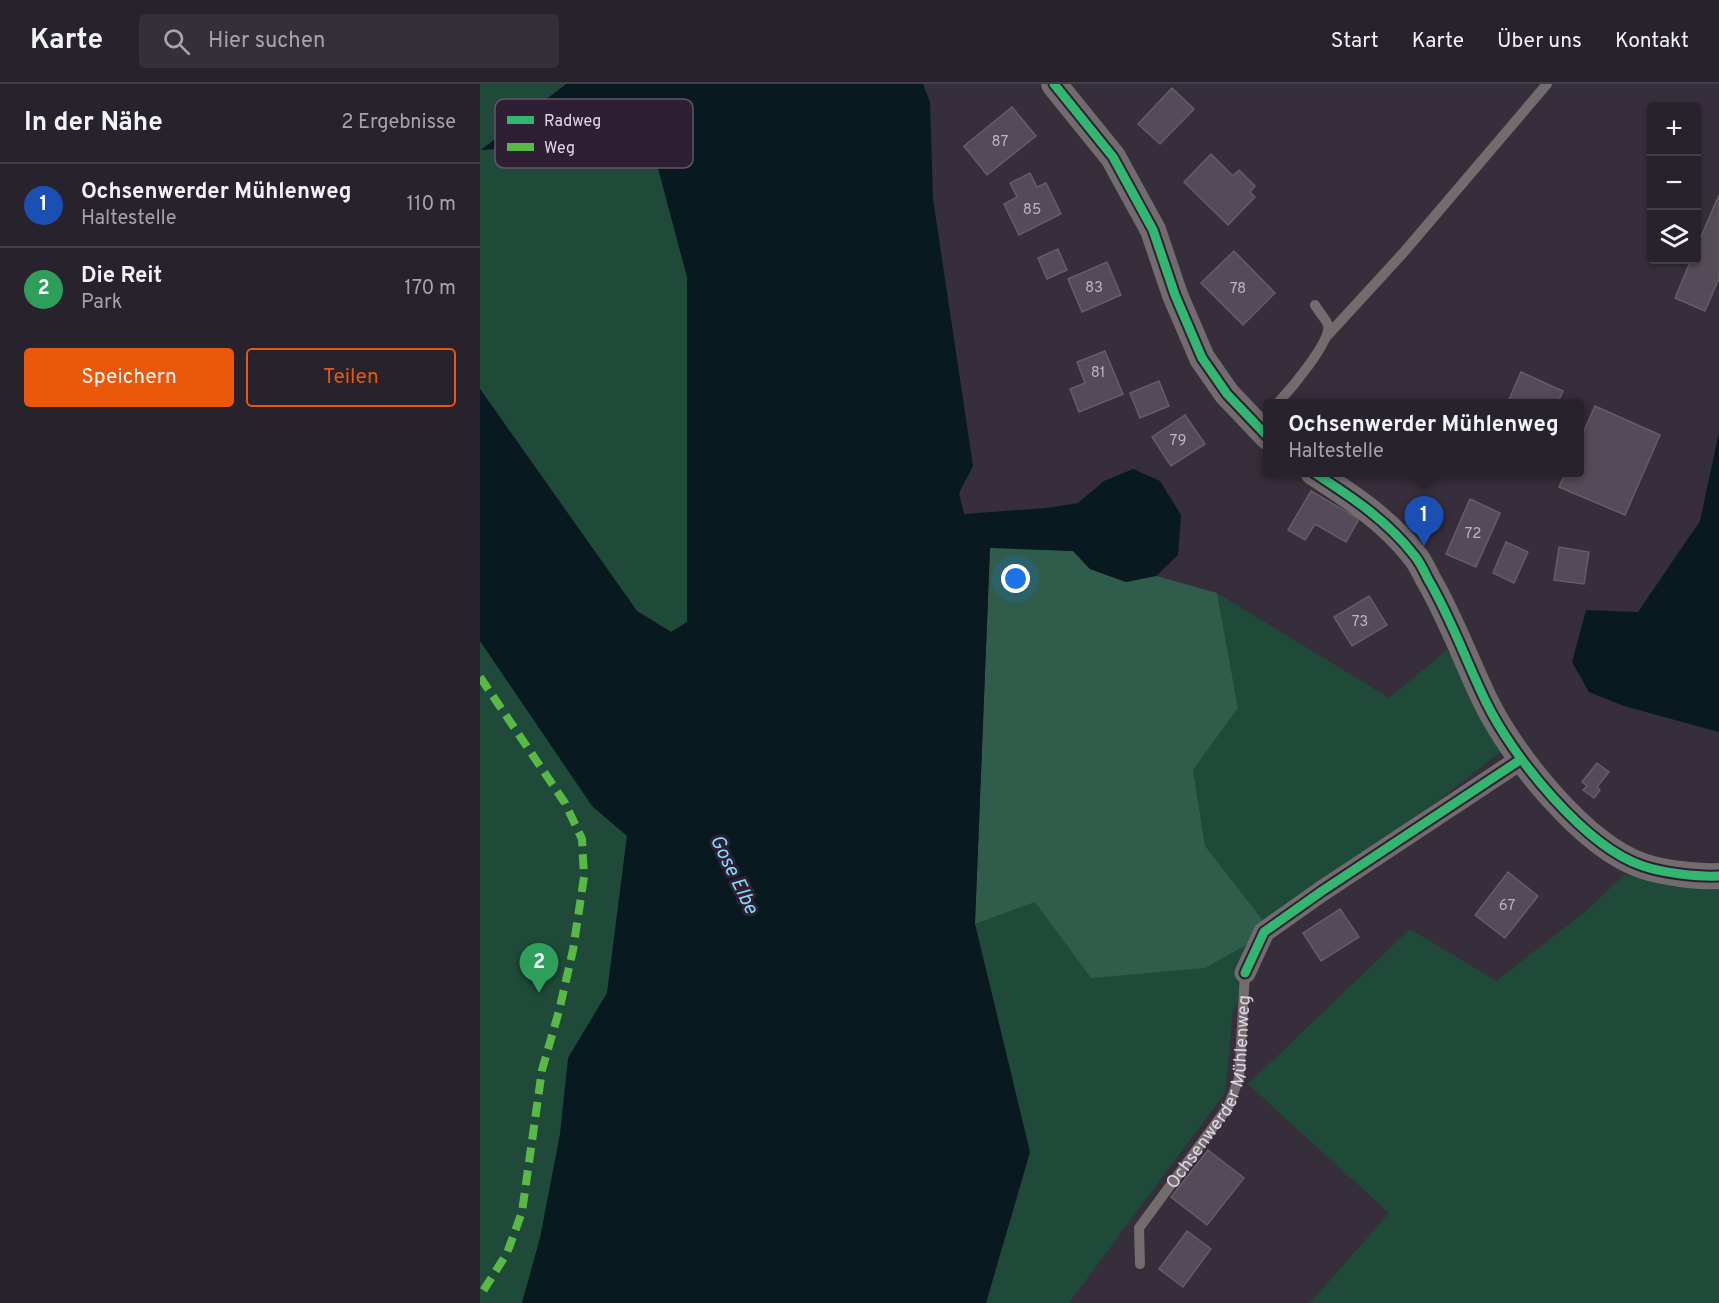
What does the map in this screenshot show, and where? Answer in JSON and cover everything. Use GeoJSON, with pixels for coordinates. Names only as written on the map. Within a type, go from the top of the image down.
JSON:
{"type":"FeatureCollection","features":[{"type":"Feature","properties":{"kind":"street"},"geometry":{"type":"LineString","coordinates":[[1054,84],[1113,157],[1153,230],[1174,295],[1202,358],[1227,394],[1262,428]]}},
{"type":"Feature","properties":{"kind":"street"},"geometry":{"type":"LineString","coordinates":[[1321,477],[1351,496],[1384,523],[1415,556],[1443,604],[1486,704],[1520,760],[1562,807],[1598,843],[1642,866],[1701,877],[1719,876]]}},
{"type":"Feature","properties":{"kind":"street","name":"Ochsenwerder Mühlenweg"},"geometry":{"type":"LineString","coordinates":[[1245,973],[1264,932],[1520,760]]}},
{"type":"Feature","properties":{"kind":"lane"},"geometry":{"type":"LineString","coordinates":[[1282,399],[1297,383],[1327,336],[1440,210],[1547,84]]}},
{"type":"Feature","properties":{"kind":"lane"},"geometry":{"type":"LineString","coordinates":[[1315,305],[1328,325],[1327,336]]}},
{"type":"Feature","properties":{"kind":"lane","name":"Ochsenwerder Mühlenweg"},"geometry":{"type":"LineString","coordinates":[[1140,1264],[1139,1228],[1228,1107],[1239,1078],[1245,973]]}},
{"type":"Feature","properties":{"kind":"green space"},"geometry":{"type":"Polygon","coordinates":[[[480,84],[566,84],[547,99],[495,99],[495,140],[483,150],[495,149],[495,168],[658,168],[687,277],[687,622],[672,632],[637,611],[480,389],[480,84]]]}},
{"type":"Feature","properties":{"kind":"green space"},"geometry":{"type":"Polygon","coordinates":[[[990,547],[1073,551],[1090,569],[1126,582],[1156,576],[1217,593],[1238,708],[1193,770],[1205,846],[1271,931],[1205,968],[1091,978],[1035,902],[975,924],[990,547]]]}},
{"type":"Feature","properties":{"kind":"green space"},"geometry":{"type":"Polygon","coordinates":[[[1217,593],[1389,698],[1447,650],[1503,750],[1271,931],[1233,1011],[1225,1093],[1069,1303],[986,1303],[1030,1152],[975,924],[1035,902],[1270,930],[1205,846],[1193,770],[1238,708],[1217,593]]]}},
{"type":"Feature","properties":{"kind":"green space"},"geometry":{"type":"Polygon","coordinates":[[[480,619],[627,836],[607,994],[581,1037],[540,1238],[522,1303],[480,1303],[480,619]]]}},
{"type":"Feature","properties":{"kind":"green space"},"geometry":{"type":"Polygon","coordinates":[[[1624,875],[1719,884],[1719,1303],[1310,1303],[1389,1213],[1248,1084],[1410,929],[1496,981],[1586,911],[1624,875]]]}},
{"type":"Feature","properties":{"kind":"water","name":"Gose Elbe"},"geometry":{"type":"Polygon","coordinates":[[[566,84],[923,84],[930,102],[933,199],[973,466],[959,493],[964,514],[1047,508],[1078,503],[1104,481],[1133,469],[1160,481],[1181,515],[1178,555],[1156,576],[1126,582],[1090,569],[1073,551],[990,548],[975,924],[1030,1152],[986,1303],[522,1303],[540,1238],[560,1134],[568,1058],[607,993],[627,836],[592,806],[480,641],[480,389],[637,611],[671,632],[687,622],[687,277],[658,168],[693,168],[693,99],[547,99],[566,84]]]}},
{"type":"Feature","properties":{"kind":"water"},"geometry":{"type":"Polygon","coordinates":[[[495,139],[495,149],[481,150],[495,139]]]}},
{"type":"Feature","properties":{"kind":"water"},"geometry":{"type":"Polygon","coordinates":[[[1719,432],[1719,732],[1624,706],[1589,692],[1572,662],[1586,610],[1638,612],[1700,521],[1719,432]]]}},
{"type":"Feature","properties":{"kind":"building"},"geometry":{"type":"Polygon","coordinates":[[[1172,88],[1194,109],[1160,144],[1138,124],[1172,88]]]}},
{"type":"Feature","properties":{"kind":"building"},"geometry":{"type":"Polygon","coordinates":[[[1012,107],[1036,136],[987,175],[964,146],[1012,107]]]}},
{"type":"Feature","properties":{"kind":"building"},"geometry":{"type":"Polygon","coordinates":[[[1211,154],[1233,176],[1239,170],[1255,186],[1250,192],[1255,197],[1228,225],[1184,182],[1211,154]]]}},
{"type":"Feature","properties":{"kind":"building"},"geometry":{"type":"Polygon","coordinates":[[[1030,173],[1037,187],[1046,183],[1061,214],[1019,235],[1004,204],[1017,197],[1010,183],[1030,173]]]}},
{"type":"Feature","properties":{"kind":"building"},"geometry":{"type":"Polygon","coordinates":[[[1719,195],[1719,278],[1705,311],[1675,298],[1689,264],[1701,264],[1701,236],[1719,195]]]}},
{"type":"Feature","properties":{"kind":"building"},"geometry":{"type":"Polygon","coordinates":[[[1058,249],[1067,270],[1047,279],[1038,258],[1058,249]]]}},
{"type":"Feature","properties":{"kind":"building"},"geometry":{"type":"Polygon","coordinates":[[[1234,251],[1275,293],[1243,325],[1201,283],[1234,251]]]}},
{"type":"Feature","properties":{"kind":"building"},"geometry":{"type":"Polygon","coordinates":[[[1107,262],[1121,295],[1082,312],[1068,279],[1107,262]]]}},
{"type":"Feature","properties":{"kind":"building"},"geometry":{"type":"Polygon","coordinates":[[[1105,351],[1123,394],[1079,412],[1070,389],[1085,383],[1077,362],[1105,351]]]}},
{"type":"Feature","properties":{"kind":"building"},"geometry":{"type":"Polygon","coordinates":[[[1521,372],[1563,391],[1559,399],[1509,399],[1521,372]]]}},
{"type":"Feature","properties":{"kind":"building"},"geometry":{"type":"Polygon","coordinates":[[[1159,381],[1169,406],[1140,418],[1130,393],[1159,381]]]}},
{"type":"Feature","properties":{"kind":"building"},"geometry":{"type":"Polygon","coordinates":[[[1595,406],[1660,435],[1625,515],[1559,487],[1564,477],[1584,477],[1584,431],[1595,406]]]}},
{"type":"Feature","properties":{"kind":"building"},"geometry":{"type":"Polygon","coordinates":[[[1185,415],[1205,444],[1171,466],[1152,437],[1185,415]]]}},
{"type":"Feature","properties":{"kind":"building"},"geometry":{"type":"Polygon","coordinates":[[[1311,491],[1359,519],[1346,542],[1315,524],[1305,540],[1288,530],[1311,491]]]}},
{"type":"Feature","properties":{"kind":"building"},"geometry":{"type":"Polygon","coordinates":[[[1470,499],[1500,513],[1476,567],[1446,554],[1470,499]]]}},
{"type":"Feature","properties":{"kind":"building"},"geometry":{"type":"Polygon","coordinates":[[[1506,542],[1528,552],[1514,583],[1493,573],[1506,542]]]}},
{"type":"Feature","properties":{"kind":"building"},"geometry":{"type":"Polygon","coordinates":[[[1559,547],[1589,552],[1584,584],[1554,580],[1559,547]]]}},
{"type":"Feature","properties":{"kind":"building"},"geometry":{"type":"Polygon","coordinates":[[[1369,596],[1387,625],[1352,646],[1334,617],[1369,596]]]}},
{"type":"Feature","properties":{"kind":"building"},"geometry":{"type":"Polygon","coordinates":[[[1597,763],[1609,772],[1597,787],[1600,790],[1594,798],[1583,790],[1587,786],[1582,782],[1597,763]]]}},
{"type":"Feature","properties":{"kind":"building"},"geometry":{"type":"Polygon","coordinates":[[[1508,872],[1538,896],[1505,938],[1475,915],[1508,872]]]}},
{"type":"Feature","properties":{"kind":"building"},"geometry":{"type":"Polygon","coordinates":[[[1340,909],[1359,937],[1321,961],[1303,933],[1340,909]]]}},
{"type":"Feature","properties":{"kind":"building"},"geometry":{"type":"Polygon","coordinates":[[[1208,1150],[1244,1178],[1207,1225],[1171,1197],[1208,1150]]]}},
{"type":"Feature","properties":{"kind":"building"},"geometry":{"type":"Polygon","coordinates":[[[1187,1231],[1211,1249],[1183,1287],[1159,1269],[1187,1231]]]}},
{"type":"Feature","properties":{"kind":"marked path"},"geometry":{"type":"LineString","coordinates":[[480,677],[565,803],[582,839],[584,877],[573,950],[542,1070],[522,1212],[507,1253],[480,1296]]}},
{"type":"Feature","properties":{"kind":"cycle path"},"geometry":{"type":"LineString","coordinates":[[1054,84],[1113,157],[1153,230],[1175,295],[1202,358],[1227,394],[1263,432]]}},
{"type":"Feature","properties":{"kind":"cycle path"},"geometry":{"type":"LineString","coordinates":[[1320,477],[1380,520],[1416,558],[1444,609],[1498,724],[1513,748],[1552,797],[1598,840],[1621,856],[1660,871],[1719,876]]}},
{"type":"Feature","properties":{"kind":"cycle path"},"geometry":{"type":"LineString","coordinates":[[1245,973],[1264,932],[1520,760]]}},
{"type":"Feature","properties":{"kind":"place","name":"Ochsenwerder Mühlenweg"},"geometry":{"type":"Point","coordinates":[1424,546]}},
{"type":"Feature","properties":{"kind":"place","name":"Die Reit"},"geometry":{"type":"Point","coordinates":[539,993]}}]}
